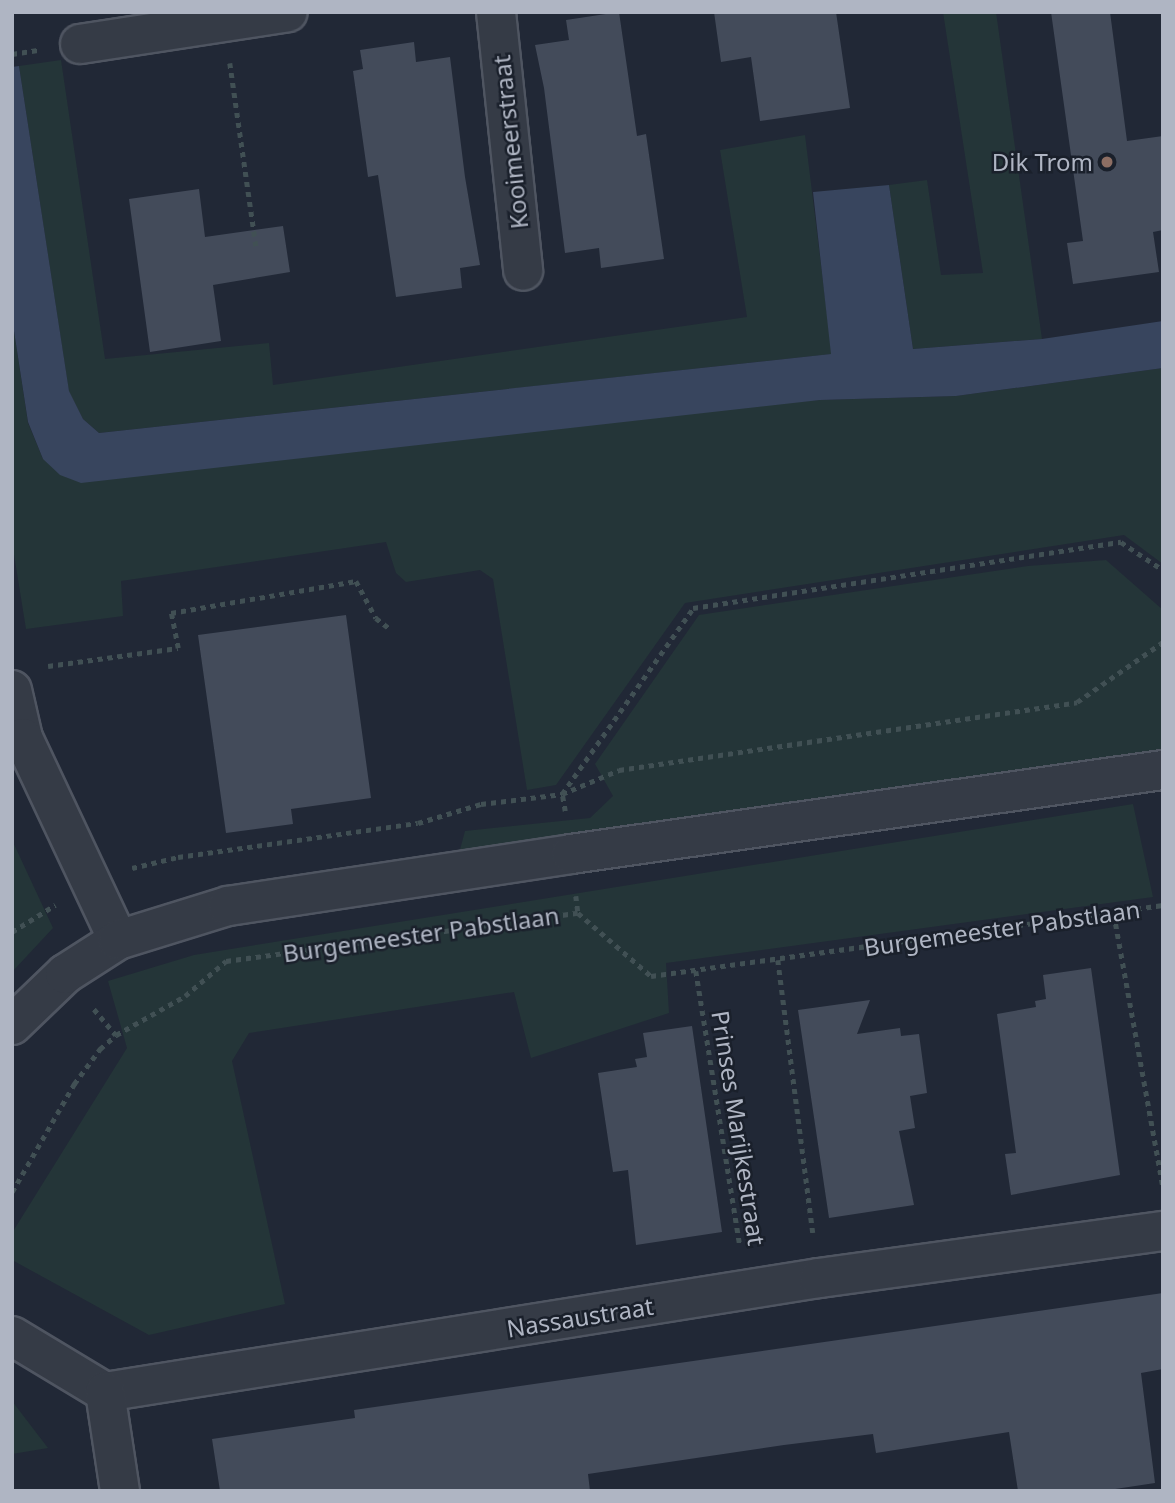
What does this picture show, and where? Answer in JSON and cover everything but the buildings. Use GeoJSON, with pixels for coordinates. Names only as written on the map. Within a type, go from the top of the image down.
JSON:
{"type":"FeatureCollection","features":[{"type":"Feature","properties":{"kind":"street"},"geometry":{"type":"LineString","coordinates":[[80,44],[288,12]]}},
{"type":"Feature","properties":{"kind":"street","name":"Kooimeerstraat"},"geometry":{"type":"LineString","coordinates":[[496,12],[523,271]]}},
{"type":"Feature","properties":{"kind":"street"},"geometry":{"type":"LineString","coordinates":[[26,679],[23,738],[118,940]]}},
{"type":"Feature","properties":{"kind":"street"},"geometry":{"type":"LineString","coordinates":[[12,1025],[65,974],[118,940],[241,904],[1163,770]]}},
{"type":"Feature","properties":{"kind":"street","name":"Nassaustraat"},"geometry":{"type":"LineString","coordinates":[[105,1392],[819,1278],[1163,1230]]}},
{"type":"Feature","properties":{"kind":"street"},"geometry":{"type":"LineString","coordinates":[[12,1336],[105,1392],[120,1491]]}},
{"type":"Feature","properties":{"kind":"path"},"geometry":{"type":"LineString","coordinates":[[224,22],[256,246]]}},
{"type":"Feature","properties":{"kind":"path"},"geometry":{"type":"LineString","coordinates":[[562,794],[693,608],[1121,542],[1163,569]]}},
{"type":"Feature","properties":{"kind":"path"},"geometry":{"type":"LineString","coordinates":[[26,679],[178,648],[171,613],[356,581],[376,618],[390,629]]}},
{"type":"Feature","properties":{"kind":"path"},"geometry":{"type":"LineString","coordinates":[[91,885],[134,867],[178,857],[418,823],[481,804],[562,794],[619,770],[1077,702],[1163,642]]}},
{"type":"Feature","properties":{"kind":"path","name":"Burgemeester Pabstlaan"},"geometry":{"type":"LineString","coordinates":[[12,1192],[74,1084],[100,1049],[116,1035],[185,996],[226,961],[578,913],[651,976],[1114,914],[1163,905]]}},
{"type":"Feature","properties":{"kind":"path"},"geometry":{"type":"LineString","coordinates":[[1114,914],[1163,1185]]}},
{"type":"Feature","properties":{"kind":"path"},"geometry":{"type":"LineString","coordinates":[[778,960],[819,1278]]}},
{"type":"Feature","properties":{"kind":"path","name":"Prinses Marijkestraat"},"geometry":{"type":"LineString","coordinates":[[696,971],[747,1290]]}},
{"type":"Feature","properties":{"kind":"shaded area"},"geometry":{"type":"Polygon","coordinates":[[[943,12],[996,12],[1042,339],[913,349],[889,185],[927,180],[941,275],[983,273],[943,12]]]}},
{"type":"Feature","properties":{"kind":"shaded area"},"geometry":{"type":"Polygon","coordinates":[[[61,60],[105,359],[269,343],[273,385],[747,317],[720,150],[805,135],[832,354],[99,433],[83,419],[69,392],[19,66],[61,60]]]}},
{"type":"Feature","properties":{"kind":"shaded area"},"geometry":{"type":"Polygon","coordinates":[[[12,318],[28,423],[43,459],[820,400],[956,396],[1163,368],[1163,564],[1124,535],[685,603],[556,785],[527,790],[493,579],[480,570],[406,582],[396,573],[386,542],[121,581],[123,616],[26,629],[12,542],[12,318]]]}},
{"type":"Feature","properties":{"kind":"shaded area"},"geometry":{"type":"Polygon","coordinates":[[[1106,560],[1163,610],[1163,751],[458,857],[465,831],[590,818],[613,796],[595,764],[699,615],[1028,566],[1106,560]]]}},
{"type":"Feature","properties":{"kind":"shaded area"},"geometry":{"type":"Polygon","coordinates":[[[1133,804],[1153,897],[666,963],[669,1013],[531,1058],[514,992],[249,1033],[232,1061],[285,1304],[149,1335],[12,1260],[12,1233],[127,1048],[108,981],[194,955],[1133,804]]]}},
{"type":"Feature","properties":{"kind":"shaded area"},"geometry":{"type":"Polygon","coordinates":[[[12,840],[53,928],[12,972],[12,840]]]}},
{"type":"Feature","properties":{"kind":"shaded area"},"geometry":{"type":"Polygon","coordinates":[[[12,1401],[48,1448],[12,1454],[12,1401]]]}},
{"type":"Feature","properties":{"kind":"water"},"geometry":{"type":"Polygon","coordinates":[[[19,66],[69,391],[83,419],[99,433],[831,354],[813,192],[889,185],[913,349],[1042,339],[1163,321],[1163,368],[956,396],[820,400],[81,483],[60,475],[43,459],[28,422],[12,318],[12,67],[19,66]]]}},
{"type":"Feature","properties":{"kind":"place","name":"Dik Trom"},"geometry":{"type":"Point","coordinates":[1107,162]}}]}
